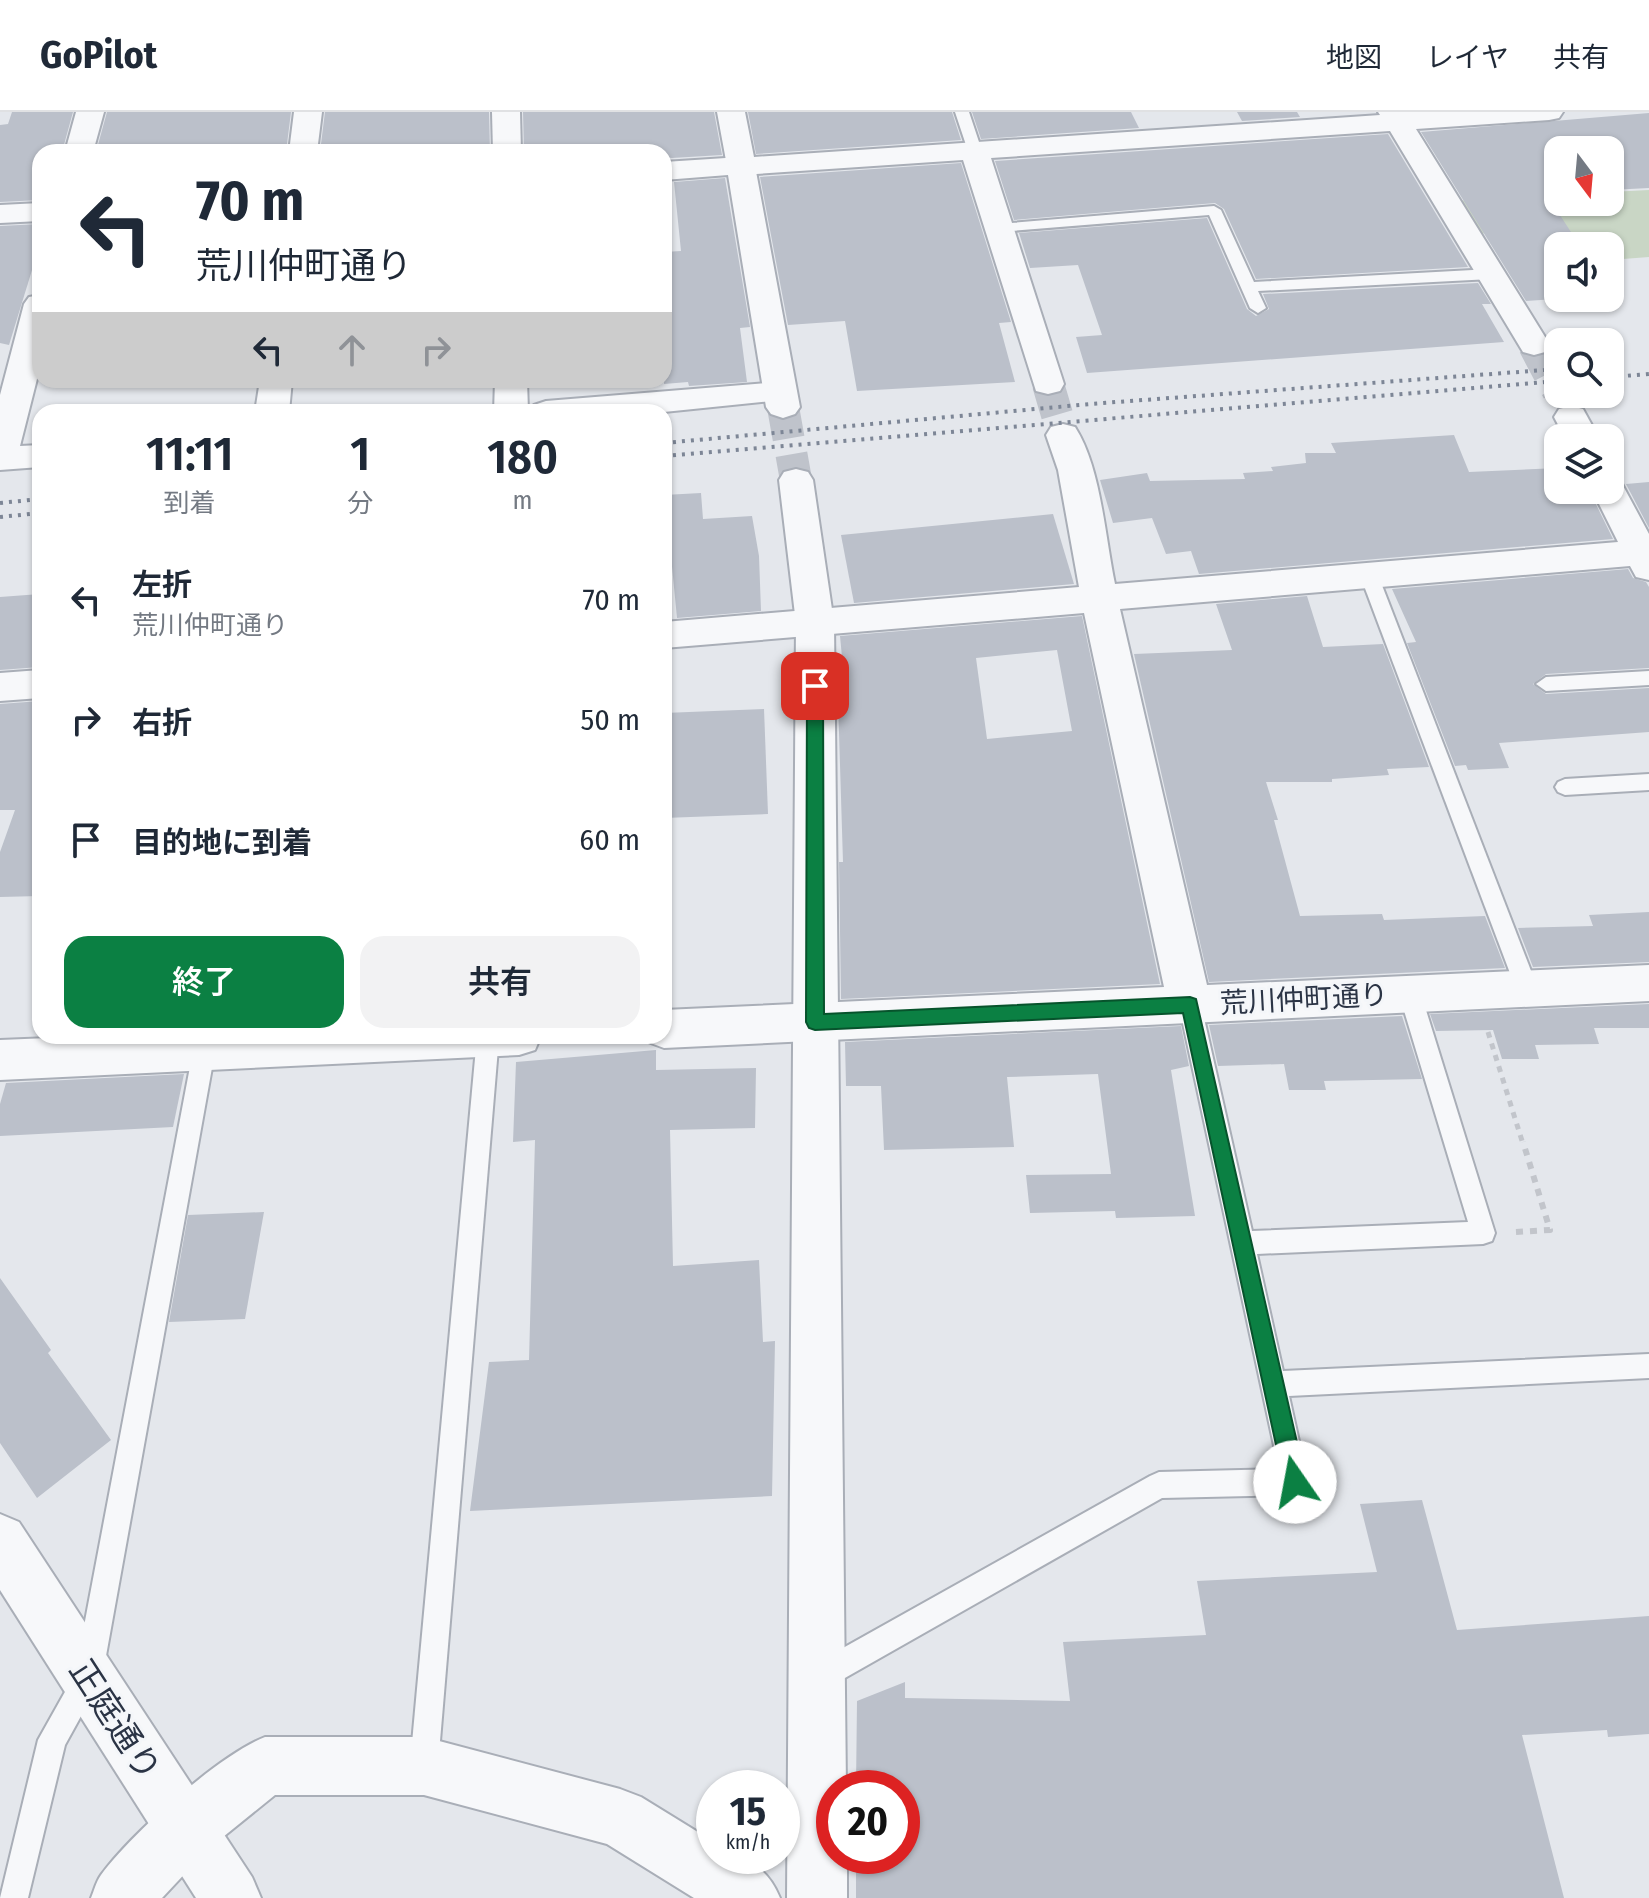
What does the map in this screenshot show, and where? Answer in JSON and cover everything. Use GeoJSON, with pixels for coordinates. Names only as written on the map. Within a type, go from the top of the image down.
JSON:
{"type":"FeatureCollection","features":[{"type":"Feature","properties":{"kind":"street"},"geometry":{"type":"LineString","coordinates":[[81,144],[90,112]]}},
{"type":"Feature","properties":{"kind":"street"},"geometry":{"type":"LineString","coordinates":[[304,144],[308,112]]}},
{"type":"Feature","properties":{"kind":"street"},"geometry":{"type":"LineString","coordinates":[[506,112],[507,144]]}},
{"type":"Feature","properties":{"kind":"street"},"geometry":{"type":"LineString","coordinates":[[672,406],[781,400],[731,112]]}},
{"type":"Feature","properties":{"kind":"street"},"geometry":{"type":"LineString","coordinates":[[672,170],[975,151],[1395,117],[1549,112]]}},
{"type":"Feature","properties":{"kind":"street"},"geometry":{"type":"LineString","coordinates":[[1395,117],[1534,345]]}},
{"type":"Feature","properties":{"kind":"street"},"geometry":{"type":"LineString","coordinates":[[975,151],[1048,384]]}},
{"type":"Feature","properties":{"kind":"street"},"geometry":{"type":"LineString","coordinates":[[0,214],[32,212]]}},
{"type":"Feature","properties":{"kind":"street"},"geometry":{"type":"LineString","coordinates":[[32,335],[0,459],[32,457]]}},
{"type":"Feature","properties":{"kind":"street"},"geometry":{"type":"LineString","coordinates":[[1063,435],[1075,470],[1099,597],[1190,1005]]}},
{"type":"Feature","properties":{"kind":"street"},"geometry":{"type":"LineString","coordinates":[[796,480],[815,623],[817,1898]]}},
{"type":"Feature","properties":{"kind":"street"},"geometry":{"type":"LineString","coordinates":[[672,634],[1369,575],[1646,558],[1617,504]]}},
{"type":"Feature","properties":{"kind":"street"},"geometry":{"type":"LineString","coordinates":[[0,687],[32,685]]}},
{"type":"Feature","properties":{"kind":"street","name":"荒川仲町通り"},"geometry":{"type":"LineString","coordinates":[[672,1029],[1649,983]]}},
{"type":"Feature","properties":{"kind":"street"},"geometry":{"type":"LineString","coordinates":[[0,1060],[138,1045],[204,1051],[354,1044]]}},
{"type":"Feature","properties":{"kind":"street","name":"正庭通り"},"geometry":{"type":"LineString","coordinates":[[0,1541],[231,1898]]}},
{"type":"Feature","properties":{"kind":"street"},"geometry":{"type":"LineString","coordinates":[[121,1898],[186,1829],[265,1766],[424,1766],[620,1818],[750,1898]]}},
{"type":"Feature","properties":{"kind":"lane"},"geometry":{"type":"LineString","coordinates":[[962,112],[975,151]]}},
{"type":"Feature","properties":{"kind":"lane"},"geometry":{"type":"LineString","coordinates":[[999,228],[1214,210],[1258,308]]}},
{"type":"Feature","properties":{"kind":"lane"},"geometry":{"type":"LineString","coordinates":[[1250,287],[1491,274]]}},
{"type":"Feature","properties":{"kind":"lane"},"geometry":{"type":"LineString","coordinates":[[1369,575],[1527,989]]}},
{"type":"Feature","properties":{"kind":"lane"},"geometry":{"type":"LineString","coordinates":[[1546,684],[1649,678]]}},
{"type":"Feature","properties":{"kind":"lane"},"geometry":{"type":"LineString","coordinates":[[1565,787],[1649,782]]}},
{"type":"Feature","properties":{"kind":"lane"},"geometry":{"type":"LineString","coordinates":[[1243,1243],[1483,1233],[1410,994]]}},
{"type":"Feature","properties":{"kind":"lane"},"geometry":{"type":"LineString","coordinates":[[818,1678],[1159,1485],[1295,1482],[1190,1005]]}},
{"type":"Feature","properties":{"kind":"lane"},"geometry":{"type":"LineString","coordinates":[[424,1766],[503,1044]]}},
{"type":"Feature","properties":{"kind":"lane"},"geometry":{"type":"LineString","coordinates":[[13,1898],[52,1740],[88,1678],[204,1051]]}},
{"type":"Feature","properties":{"kind":"lane"},"geometry":{"type":"LineString","coordinates":[[1274,1384],[1649,1366]]}},
{"type":"Feature","properties":{"kind":"path"},"geometry":{"type":"LineString","coordinates":[[1475,991],[1550,1230],[1483,1233]]}},
{"type":"Feature","properties":{"kind":"green space"},"geometry":{"type":"Polygon","coordinates":[[[1649,190],[1649,257],[1624,259],[1624,232],[1569,232],[1566,228],[1475,234],[1455,201],[1544,196],[1544,216],[1624,216],[1624,191],[1649,190]]]}},
{"type":"Feature","properties":{"kind":"building"},"geometry":{"type":"Polygon","coordinates":[[[12,112],[73,112],[64,144],[32,144],[32,200],[0,202],[0,125],[8,124],[12,112]]]}},
{"type":"Feature","properties":{"kind":"building"},"geometry":{"type":"Polygon","coordinates":[[[107,112],[291,112],[287,144],[98,144],[107,112]]]}},
{"type":"Feature","properties":{"kind":"building"},"geometry":{"type":"Polygon","coordinates":[[[325,112],[489,112],[490,144],[321,144],[325,112]]]}},
{"type":"Feature","properties":{"kind":"building"},"geometry":{"type":"Polygon","coordinates":[[[523,112],[714,112],[722,155],[672,158],[672,144],[524,144],[523,112]]]}},
{"type":"Feature","properties":{"kind":"building"},"geometry":{"type":"Polygon","coordinates":[[[748,112],[952,112],[961,140],[756,154],[748,112]]]}},
{"type":"Feature","properties":{"kind":"building"},"geometry":{"type":"Polygon","coordinates":[[[972,112],[1131,112],[1139,128],[981,139],[972,112]]]}},
{"type":"Feature","properties":{"kind":"building"},"geometry":{"type":"Polygon","coordinates":[[[1237,112],[1297,112],[1300,117],[1242,121],[1237,112]]]}},
{"type":"Feature","properties":{"kind":"building"},"geometry":{"type":"Polygon","coordinates":[[[1649,113],[1649,188],[1624,189],[1624,136],[1544,136],[1544,216],[1561,216],[1571,232],[1544,232],[1544,300],[1526,301],[1421,132],[1649,113]]]}},
{"type":"Feature","properties":{"kind":"building"},"geometry":{"type":"Polygon","coordinates":[[[1388,134],[1468,267],[1256,279],[1224,209],[1215,203],[1014,220],[995,161],[1388,134]]]}},
{"type":"Feature","properties":{"kind":"building"},"geometry":{"type":"Polygon","coordinates":[[[961,163],[1011,322],[999,323],[1015,382],[857,391],[845,321],[788,325],[760,177],[961,163]]]}},
{"type":"Feature","properties":{"kind":"building"},"geometry":{"type":"Polygon","coordinates":[[[725,178],[750,327],[740,328],[747,382],[689,386],[688,382],[672,383],[672,252],[681,251],[674,182],[725,178]]]}},
{"type":"Feature","properties":{"kind":"building"},"geometry":{"type":"Polygon","coordinates":[[[1207,218],[1247,309],[1256,316],[1269,309],[1263,294],[1478,283],[1491,304],[1482,304],[1504,342],[1087,373],[1076,337],[1102,335],[1078,265],[1030,268],[1019,233],[1207,218]]]}},
{"type":"Feature","properties":{"kind":"building"},"geometry":{"type":"Polygon","coordinates":[[[32,224],[32,270],[9,345],[0,343],[0,226],[32,224]]]}},
{"type":"Feature","properties":{"kind":"building"},"geometry":{"type":"Polygon","coordinates":[[[1454,435],[1469,472],[1544,469],[1544,504],[1596,504],[1613,539],[1199,574],[1191,551],[1166,554],[1152,518],[1113,523],[1100,480],[1147,473],[1150,481],[1245,479],[1243,473],[1273,471],[1271,467],[1306,463],[1305,453],[1336,453],[1331,443],[1454,435]]]}},
{"type":"Feature","properties":{"kind":"building"},"geometry":{"type":"Polygon","coordinates":[[[1649,482],[1649,528],[1626,484],[1649,482]]]}},
{"type":"Feature","properties":{"kind":"building"},"geometry":{"type":"Polygon","coordinates":[[[701,493],[703,519],[752,516],[759,556],[761,611],[677,618],[672,567],[672,495],[701,493]]]}},
{"type":"Feature","properties":{"kind":"building"},"geometry":{"type":"Polygon","coordinates":[[[1053,514],[1074,584],[854,603],[841,535],[1053,514]]]}},
{"type":"Feature","properties":{"kind":"building"},"geometry":{"type":"Polygon","coordinates":[[[1628,569],[1633,578],[1646,582],[1649,587],[1649,668],[1546,674],[1533,684],[1546,694],[1649,688],[1649,732],[1499,743],[1509,768],[1468,770],[1466,765],[1455,766],[1407,643],[1416,642],[1392,589],[1628,569]]]}},
{"type":"Feature","properties":{"kind":"building"},"geometry":{"type":"Polygon","coordinates":[[[32,595],[32,668],[0,670],[0,597],[32,595]]]}},
{"type":"Feature","properties":{"kind":"building"},"geometry":{"type":"Polygon","coordinates":[[[1307,596],[1323,647],[1383,644],[1429,767],[1387,769],[1389,775],[1332,779],[1332,782],[1266,782],[1300,916],[1382,914],[1384,920],[1485,916],[1505,968],[1209,982],[1134,654],[1232,650],[1216,604],[1307,596]]]}},
{"type":"Feature","properties":{"kind":"building"},"geometry":{"type":"Polygon","coordinates":[[[1082,616],[1160,984],[841,999],[839,862],[843,862],[838,700],[846,699],[840,636],[1082,616]],[[1057,650],[976,658],[987,739],[1072,731],[1057,650]]]}},
{"type":"Feature","properties":{"kind":"building"},"geometry":{"type":"Polygon","coordinates":[[[32,702],[32,896],[0,897],[0,852],[15,810],[0,810],[0,704],[32,702]]]}},
{"type":"Feature","properties":{"kind":"building"},"geometry":{"type":"Polygon","coordinates":[[[764,709],[768,814],[672,818],[672,713],[764,709]]]}},
{"type":"Feature","properties":{"kind":"building"},"geometry":{"type":"Polygon","coordinates":[[[1649,912],[1649,962],[1533,967],[1518,928],[1593,926],[1589,915],[1649,912]]]}},
{"type":"Feature","properties":{"kind":"building"},"geometry":{"type":"Polygon","coordinates":[[[1649,1004],[1649,1028],[1594,1028],[1599,1044],[1535,1045],[1539,1059],[1502,1059],[1493,1030],[1436,1031],[1430,1014],[1649,1004]]]}},
{"type":"Feature","properties":{"kind":"building"},"geometry":{"type":"Polygon","coordinates":[[[1402,1016],[1422,1079],[1324,1081],[1326,1090],[1289,1090],[1284,1064],[1218,1066],[1209,1025],[1402,1016]]]}},
{"type":"Feature","properties":{"kind":"building"},"geometry":{"type":"Polygon","coordinates":[[[1181,1026],[1189,1066],[1171,1070],[1195,1216],[1116,1218],[1115,1211],[1030,1213],[1026,1175],[1111,1174],[1098,1074],[1007,1077],[1014,1147],[884,1150],[881,1086],[846,1086],[845,1042],[1181,1026]]]}},
{"type":"Feature","properties":{"kind":"building"},"geometry":{"type":"Polygon","coordinates":[[[656,1050],[656,1070],[756,1068],[755,1128],[670,1130],[673,1266],[759,1260],[763,1342],[775,1341],[772,1496],[470,1511],[489,1362],[529,1360],[535,1140],[513,1142],[516,1062],[656,1050]]]}},
{"type":"Feature","properties":{"kind":"building"},"geometry":{"type":"Polygon","coordinates":[[[184,1074],[173,1127],[0,1136],[0,1104],[6,1083],[184,1074]]]}},
{"type":"Feature","properties":{"kind":"building"},"geometry":{"type":"Polygon","coordinates":[[[264,1212],[245,1319],[169,1322],[188,1215],[264,1212]]]}},
{"type":"Feature","properties":{"kind":"building"},"geometry":{"type":"Polygon","coordinates":[[[0,1278],[51,1350],[48,1353],[111,1440],[37,1498],[0,1443],[0,1278]]]}},
{"type":"Feature","properties":{"kind":"building"},"geometry":{"type":"Polygon","coordinates":[[[1422,1500],[1457,1630],[1649,1616],[1649,1734],[1608,1737],[1607,1730],[1522,1735],[1564,1898],[856,1898],[856,1874],[920,1874],[920,1770],[856,1770],[857,1701],[905,1682],[905,1698],[1070,1701],[1063,1642],[1206,1635],[1197,1581],[1377,1572],[1360,1504],[1422,1500]]]}},
{"type":"Feature","properties":{"kind":"tunnel"},"geometry":{"type":"LineString","coordinates":[[1534,345],[1544,364]]}},
{"type":"Feature","properties":{"kind":"tunnel"},"geometry":{"type":"LineString","coordinates":[[1048,384],[1063,435]]}},
{"type":"Feature","properties":{"kind":"tunnel"},"geometry":{"type":"LineString","coordinates":[[783,407],[796,480]]}},
{"type":"Feature","properties":{"kind":"railway"},"geometry":{"type":"LineString","coordinates":[[672,442],[1090,404],[1544,370]]}},
{"type":"Feature","properties":{"kind":"railway"},"geometry":{"type":"LineString","coordinates":[[1624,376],[1649,374]]}},
{"type":"Feature","properties":{"kind":"railway"},"geometry":{"type":"LineString","coordinates":[[672,455],[1544,382]]}},
{"type":"Feature","properties":{"kind":"railway"},"geometry":{"type":"LineString","coordinates":[[0,503],[32,500]]}},
{"type":"Feature","properties":{"kind":"railway"},"geometry":{"type":"LineString","coordinates":[[0,517],[32,514]]}},
{"type":"Feature","properties":{"kind":"route"},"geometry":{"type":"LineString","coordinates":[[815,686],[815,1022],[1190,1005],[1295,1482]]}}]}
